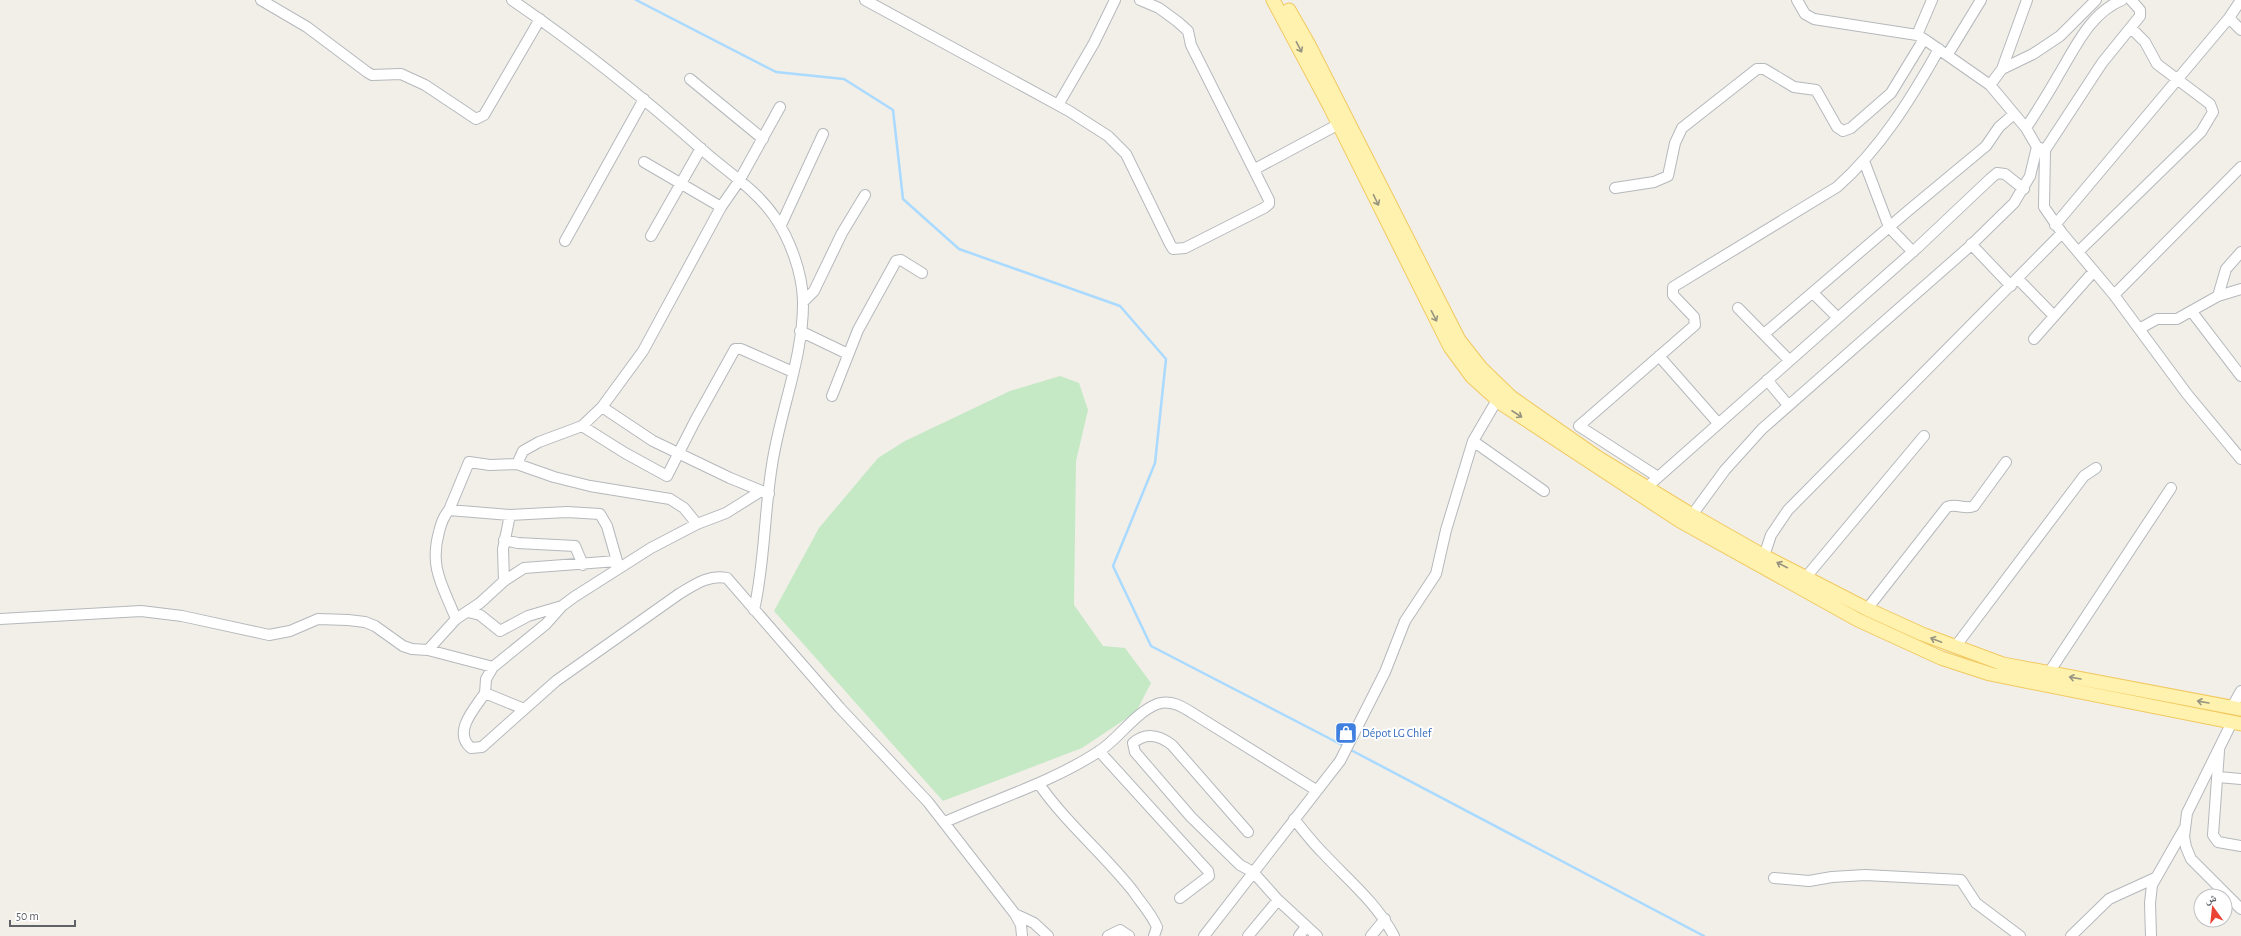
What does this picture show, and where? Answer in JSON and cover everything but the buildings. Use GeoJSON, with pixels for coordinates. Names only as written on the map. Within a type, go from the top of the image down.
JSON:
{"type":"FeatureCollection","features":[{"type":"Feature","properties":{"kind":"main road"},"geometry":{"type":"LineString","coordinates":[[1273,0],[1342,123]]}},
{"type":"Feature","properties":{"kind":"main road"},"geometry":{"type":"LineString","coordinates":[[1284,0],[1342,123],[1455,343],[1473,360],[1489,385],[1503,401],[1690,519],[1858,620],[1941,658],[1990,674],[2233,722]]}},
{"type":"Feature","properties":{"kind":"main road"},"geometry":{"type":"LineString","coordinates":[[1503,401],[1597,456],[1647,488],[1690,519],[1869,610],[1955,647],[2003,664],[2048,674],[2233,707]]}},
{"type":"Feature","properties":{"kind":"main road"},"geometry":{"type":"LineString","coordinates":[[1858,620],[1858,614],[1869,610]]}},
{"type":"Feature","properties":{"kind":"main road"},"geometry":{"type":"LineString","coordinates":[[1869,610],[1879,620],[1874,628]]}},
{"type":"Feature","properties":{"kind":"main road"},"geometry":{"type":"LineString","coordinates":[[2233,707],[2223,712],[2233,722]]}},
{"type":"Feature","properties":{"kind":"street"},"geometry":{"type":"LineString","coordinates":[[261,0],[307,27],[367,72],[376,75],[395,74],[407,77],[448,99],[476,119],[484,115],[540,18]]}},
{"type":"Feature","properties":{"kind":"street"},"geometry":{"type":"LineString","coordinates":[[512,0],[571,40],[644,99],[739,181],[773,214],[781,225],[797,271],[803,302],[793,372],[765,492],[762,571],[754,610]]}},
{"type":"Feature","properties":{"kind":"street"},"geometry":{"type":"LineString","coordinates":[[865,0],[881,4],[1089,122],[1126,154],[1173,249],[1185,248],[1269,204],[1268,194],[1191,45],[1188,31],[1159,8],[1140,0]]}},
{"type":"Feature","properties":{"kind":"street"},"geometry":{"type":"LineString","coordinates":[[1058,105],[1094,43],[1115,0]]}},
{"type":"Feature","properties":{"kind":"street"},"geometry":{"type":"LineString","coordinates":[[1797,0],[1805,14],[1814,19],[1920,37],[1944,52],[1990,85],[2041,148],[2042,199],[2044,207],[2055,225],[2114,295],[2187,394],[2241,459]]}},
{"type":"Feature","properties":{"kind":"street"},"geometry":{"type":"LineString","coordinates":[[1615,188],[1654,182],[1668,176],[1675,143],[1682,128],[1757,69],[1764,69],[1794,87],[1816,90],[1837,127],[1843,131],[1851,128],[1891,93],[1920,37],[1932,0]]}},
{"type":"Feature","properties":{"kind":"street"},"geometry":{"type":"LineString","coordinates":[[1658,477],[1578,426],[1695,325],[1694,317],[1673,295],[1673,286],[1837,187],[1864,161],[1981,0]]}},
{"type":"Feature","properties":{"kind":"street"},"geometry":{"type":"LineString","coordinates":[[1990,85],[2002,69],[2027,0]]}},
{"type":"Feature","properties":{"kind":"street"},"geometry":{"type":"LineString","coordinates":[[2002,69],[2033,54],[2060,36],[2096,0]]}},
{"type":"Feature","properties":{"kind":"street"},"geometry":{"type":"LineString","coordinates":[[2026,128],[2092,23],[2111,4],[2122,0]]}},
{"type":"Feature","properties":{"kind":"street"},"geometry":{"type":"LineString","coordinates":[[1690,519],[1742,450],[1788,405],[1971,244],[2014,203],[2024,189],[2041,148],[2102,63],[2131,28],[2141,13],[2131,0]]}},
{"type":"Feature","properties":{"kind":"street"},"geometry":{"type":"LineString","coordinates":[[2055,225],[2229,18],[2241,1]]}},
{"type":"Feature","properties":{"kind":"street"},"geometry":{"type":"LineString","coordinates":[[2229,18],[2241,30]]}},
{"type":"Feature","properties":{"kind":"street"},"geometry":{"type":"LineString","coordinates":[[2078,252],[2201,132],[2213,112],[2210,104],[2157,64],[2145,42],[2131,28]]}},
{"type":"Feature","properties":{"kind":"street"},"geometry":{"type":"LineString","coordinates":[[690,79],[763,139]]}},
{"type":"Feature","properties":{"kind":"street"},"geometry":{"type":"LineString","coordinates":[[565,241],[644,99]]}},
{"type":"Feature","properties":{"kind":"street"},"geometry":{"type":"LineString","coordinates":[[517,464],[521,454],[527,448],[582,426],[602,407],[643,351],[722,207],[739,181],[780,107]]}},
{"type":"Feature","properties":{"kind":"street"},"geometry":{"type":"LineString","coordinates":[[1764,334],[1986,146],[1999,127],[2014,114]]}},
{"type":"Feature","properties":{"kind":"street"},"geometry":{"type":"LineString","coordinates":[[1255,169],[1342,123]]}},
{"type":"Feature","properties":{"kind":"street"},"geometry":{"type":"LineString","coordinates":[[781,225],[823,134]]}},
{"type":"Feature","properties":{"kind":"street"},"geometry":{"type":"LineString","coordinates":[[651,236],[701,148]]}},
{"type":"Feature","properties":{"kind":"street"},"geometry":{"type":"LineString","coordinates":[[1864,161],[1889,227],[1913,252]]}},
{"type":"Feature","properties":{"kind":"street"},"geometry":{"type":"LineString","coordinates":[[644,162],[722,207]]}},
{"type":"Feature","properties":{"kind":"street"},"geometry":{"type":"LineString","coordinates":[[2114,295],[2241,167]]}},
{"type":"Feature","properties":{"kind":"street"},"geometry":{"type":"LineString","coordinates":[[1647,488],[1837,317],[1913,252],[1997,173],[2004,174],[2024,189]]}},
{"type":"Feature","properties":{"kind":"street"},"geometry":{"type":"LineString","coordinates":[[803,302],[814,291],[842,233],[865,196]]}},
{"type":"Feature","properties":{"kind":"street"},"geometry":{"type":"LineString","coordinates":[[1764,556],[1771,535],[1788,510],[2062,233]]}},
{"type":"Feature","properties":{"kind":"street"},"geometry":{"type":"LineString","coordinates":[[1971,244],[2054,316]]}},
{"type":"Feature","properties":{"kind":"street"},"geometry":{"type":"LineString","coordinates":[[2218,296],[2226,269],[2241,252]]}},
{"type":"Feature","properties":{"kind":"street"},"geometry":{"type":"LineString","coordinates":[[832,396],[858,330],[896,261],[901,260],[922,273]]}},
{"type":"Feature","properties":{"kind":"street"},"geometry":{"type":"LineString","coordinates":[[2034,339],[2094,271]]}},
{"type":"Feature","properties":{"kind":"street"},"geometry":{"type":"LineString","coordinates":[[2139,329],[2157,319],[2177,319],[2192,312],[2218,296],[2241,289]]}},
{"type":"Feature","properties":{"kind":"street"},"geometry":{"type":"LineString","coordinates":[[1813,293],[1837,317]]}},
{"type":"Feature","properties":{"kind":"street"},"geometry":{"type":"LineString","coordinates":[[1738,308],[1789,360]]}},
{"type":"Feature","properties":{"kind":"street"},"geometry":{"type":"LineString","coordinates":[[2192,312],[2241,376]]}},
{"type":"Feature","properties":{"kind":"street"},"geometry":{"type":"LineString","coordinates":[[800,331],[848,354]]}},
{"type":"Feature","properties":{"kind":"street"},"geometry":{"type":"LineString","coordinates":[[582,426],[665,476],[669,474],[678,453],[735,349],[741,349],[793,372]]}},
{"type":"Feature","properties":{"kind":"street"},"geometry":{"type":"LineString","coordinates":[[1659,356],[1718,423]]}},
{"type":"Feature","properties":{"kind":"street"},"geometry":{"type":"LineString","coordinates":[[1767,380],[1788,405]]}},
{"type":"Feature","properties":{"kind":"street"},"geometry":{"type":"LineString","coordinates":[[1204,936],[1244,887],[1253,872],[1340,761],[1385,672],[1405,621],[1436,574],[1446,530],[1473,441],[1503,401]]}},
{"type":"Feature","properties":{"kind":"street"},"geometry":{"type":"LineString","coordinates":[[602,407],[653,441],[730,478],[765,492]]}},
{"type":"Feature","properties":{"kind":"street"},"geometry":{"type":"LineString","coordinates":[[1806,577],[1924,436]]}},
{"type":"Feature","properties":{"kind":"street"},"geometry":{"type":"LineString","coordinates":[[1473,441],[1544,491]]}},
{"type":"Feature","properties":{"kind":"street"},"geometry":{"type":"LineString","coordinates":[[456,619],[435,567],[434,548],[442,520],[449,510],[469,462],[490,465],[517,464],[554,477],[590,486],[670,499],[684,508],[697,524]]}},
{"type":"Feature","properties":{"kind":"street"},"geometry":{"type":"LineString","coordinates":[[1869,610],[1947,507],[1951,505],[1967,508],[1974,506],[2006,462]]}},
{"type":"Feature","properties":{"kind":"street"},"geometry":{"type":"LineString","coordinates":[[1955,647],[2070,497],[2084,476],[2096,468]]}},
{"type":"Feature","properties":{"kind":"street"},"geometry":{"type":"LineString","coordinates":[[2048,674],[2171,488]]}},
{"type":"Feature","properties":{"kind":"street"},"geometry":{"type":"LineString","coordinates":[[765,492],[726,513],[697,524],[618,565],[562,606],[546,624],[493,667],[486,679],[485,693],[464,726],[464,737],[467,744],[471,748],[482,747],[556,681],[700,581],[717,577],[727,578],[945,822],[1015,914],[1021,925],[1022,936]]}},
{"type":"Feature","properties":{"kind":"street"},"geometry":{"type":"LineString","coordinates":[[449,510],[510,515],[567,512],[600,514],[607,526],[618,565]]}},
{"type":"Feature","properties":{"kind":"street"},"geometry":{"type":"LineString","coordinates":[[504,582],[504,540],[510,515]]}},
{"type":"Feature","properties":{"kind":"street"},"geometry":{"type":"LineString","coordinates":[[504,540],[518,543],[575,546],[583,565]]}},
{"type":"Feature","properties":{"kind":"street"},"geometry":{"type":"LineString","coordinates":[[428,650],[456,619],[468,612],[504,582],[524,568],[618,565]]}},
{"type":"Feature","properties":{"kind":"street"},"geometry":{"type":"LineString","coordinates":[[468,612],[480,615],[500,631],[520,619],[562,606]]}},
{"type":"Feature","properties":{"kind":"street"},"geometry":{"type":"LineString","coordinates":[[0,619],[141,611],[182,616],[269,636],[290,631],[318,619],[348,620],[365,622],[375,626],[403,646],[412,649],[428,650],[493,667]]}},
{"type":"Feature","properties":{"kind":"street"},"geometry":{"type":"LineString","coordinates":[[2233,707],[2241,691]]}},
{"type":"Feature","properties":{"kind":"street"},"geometry":{"type":"LineString","coordinates":[[485,693],[524,709]]}},
{"type":"Feature","properties":{"kind":"street"},"geometry":{"type":"LineString","coordinates":[[945,822],[1039,784],[1099,752],[1128,724],[1156,704],[1166,702],[1178,704],[1316,790]]}},
{"type":"Feature","properties":{"kind":"street"},"geometry":{"type":"LineString","coordinates":[[2233,722],[2219,747],[2187,813],[2184,829],[2186,847],[2191,858],[2241,909]]}},
{"type":"Feature","properties":{"kind":"street"},"geometry":{"type":"LineString","coordinates":[[1248,832],[1172,744],[1165,739],[1150,736],[1140,738],[1133,743],[1134,752],[1191,817],[1240,865],[1253,872],[1278,900],[1317,936]]}},
{"type":"Feature","properties":{"kind":"street"},"geometry":{"type":"LineString","coordinates":[[2219,747],[2215,839],[2225,844],[2241,846]]}},
{"type":"Feature","properties":{"kind":"street"},"geometry":{"type":"LineString","coordinates":[[1099,752],[1208,871],[1209,876],[1180,898]]}},
{"type":"Feature","properties":{"kind":"street"},"geometry":{"type":"LineString","coordinates":[[2218,777],[2241,779]]}},
{"type":"Feature","properties":{"kind":"street"},"geometry":{"type":"LineString","coordinates":[[1039,784],[1055,806],[1122,878],[1148,911],[1156,927],[1154,936]]}},
{"type":"Feature","properties":{"kind":"street"},"geometry":{"type":"LineString","coordinates":[[1294,819],[1321,851],[1371,901],[1385,919],[1394,936]]}},
{"type":"Feature","properties":{"kind":"street"},"geometry":{"type":"LineString","coordinates":[[2151,936],[2150,903],[2155,878],[2184,829]]}},
{"type":"Feature","properties":{"kind":"street"},"geometry":{"type":"LineString","coordinates":[[1774,878],[1809,881],[1832,877],[1865,875],[1960,880],[1976,903],[2020,936]]}},
{"type":"Feature","properties":{"kind":"street"},"geometry":{"type":"LineString","coordinates":[[2071,936],[2109,899],[2155,878]]}},
{"type":"Feature","properties":{"kind":"street"},"geometry":{"type":"LineString","coordinates":[[1248,936],[1278,900]]}},
{"type":"Feature","properties":{"kind":"street"},"geometry":{"type":"LineString","coordinates":[[1015,914],[1034,923],[1048,936]]}},
{"type":"Feature","properties":{"kind":"street"},"geometry":{"type":"LineString","coordinates":[[1371,936],[1385,919]]}},
{"type":"Feature","properties":{"kind":"street"},"geometry":{"type":"LineString","coordinates":[[1299,936],[1306,927]]}},
{"type":"Feature","properties":{"kind":"street"},"geometry":{"type":"LineString","coordinates":[[1108,936],[1120,930],[1128,936]]}},
{"type":"Feature","properties":{"kind":"green space"},"geometry":{"type":"Polygon","coordinates":[[[1060,376],[1079,383],[1088,410],[1076,461],[1074,605],[1103,646],[1125,648],[1151,683],[1136,712],[1082,748],[943,801],[774,611],[819,528],[878,458],[905,441],[1010,391],[1060,376]]]}},
{"type":"Feature","properties":{"kind":"waterway"},"geometry":{"type":"LineString","coordinates":[[636,0],[776,72],[844,79],[893,110],[903,199],[959,249],[1120,306],[1166,359],[1155,463],[1113,566],[1151,646],[1344,746]]}},
{"type":"Feature","properties":{"kind":"waterway"},"geometry":{"type":"LineString","coordinates":[[1349,749],[1704,936]]}},
{"type":"Feature","properties":{"kind":"place","name":"Dépot LG Chlef"},"geometry":{"type":"Point","coordinates":[1346,733]}}]}
